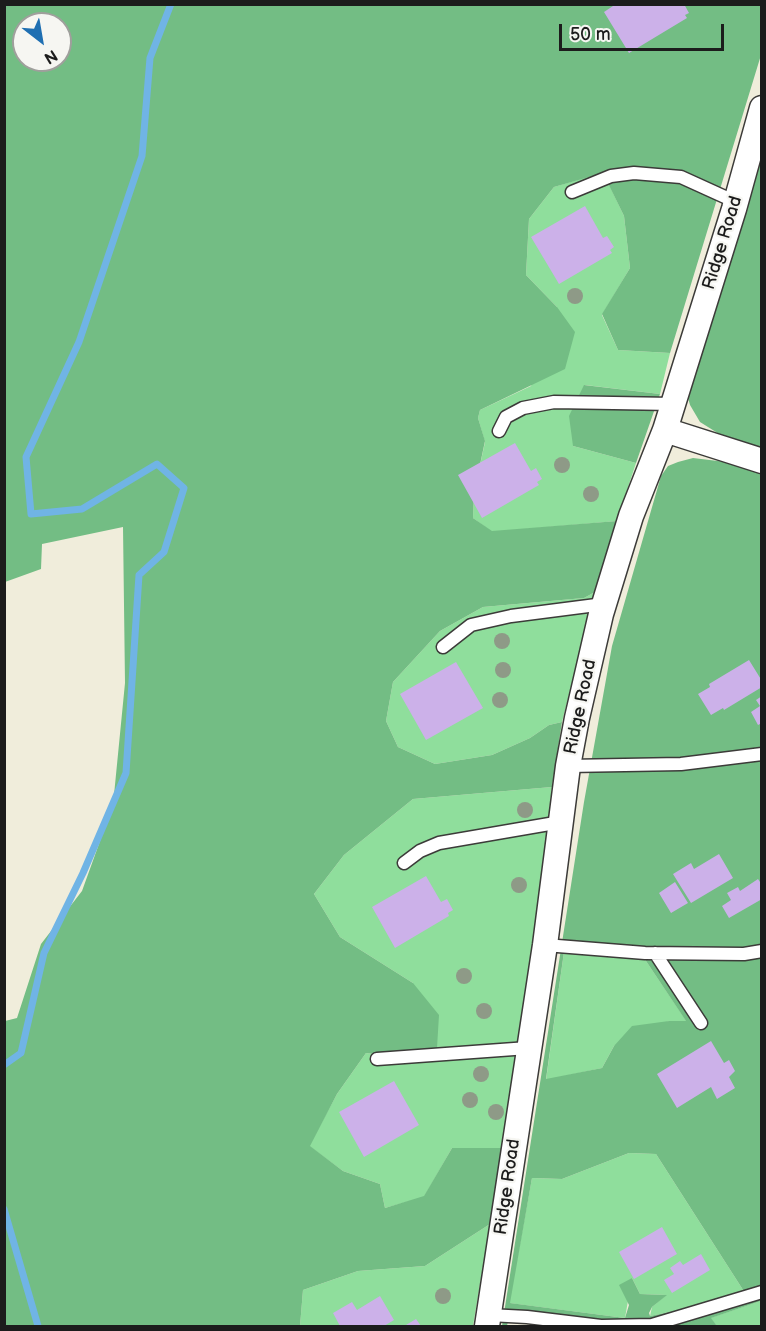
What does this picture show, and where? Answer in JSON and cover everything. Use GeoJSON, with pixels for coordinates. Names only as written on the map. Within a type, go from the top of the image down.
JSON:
{"type":"FeatureCollection","features":[{"type":"Feature","properties":{"kind":"street","name":"Ridge Road"},"geometry":{"type":"LineString","coordinates":[[488,1321],[545,945],[568,766],[577,718],[604,604],[631,516],[665,430],[736,202],[762,108]]}},
{"type":"Feature","properties":{"kind":"street"},"geometry":{"type":"LineString","coordinates":[[665,430],[762,461]]}},
{"type":"Feature","properties":{"kind":"lane"},"geometry":{"type":"LineString","coordinates":[[572,192],[611,176],[634,173],[681,177],[736,202]]}},
{"type":"Feature","properties":{"kind":"lane"},"geometry":{"type":"LineString","coordinates":[[499,431],[506,417],[524,408],[554,402],[673,404]]}},
{"type":"Feature","properties":{"kind":"lane"},"geometry":{"type":"LineString","coordinates":[[443,647],[471,626],[511,616],[604,604]]}},
{"type":"Feature","properties":{"kind":"lane"},"geometry":{"type":"LineString","coordinates":[[568,766],[681,764],[762,754]]}},
{"type":"Feature","properties":{"kind":"lane"},"geometry":{"type":"LineString","coordinates":[[404,863],[420,851],[440,843],[561,822]]}},
{"type":"Feature","properties":{"kind":"lane"},"geometry":{"type":"LineString","coordinates":[[545,945],[655,954],[744,954],[762,951]]}},
{"type":"Feature","properties":{"kind":"lane"},"geometry":{"type":"LineString","coordinates":[[655,954],[701,1023]]}},
{"type":"Feature","properties":{"kind":"lane"},"geometry":{"type":"LineString","coordinates":[[377,1059],[528,1048]]}},
{"type":"Feature","properties":{"kind":"lane"},"geometry":{"type":"LineString","coordinates":[[488,1321],[527,1317],[601,1326],[652,1325],[762,1292]]}},
{"type":"Feature","properties":{"kind":"green space"},"geometry":{"type":"Polygon","coordinates":[[[5,5],[761,5],[761,55],[670,353],[618,350],[602,314],[630,268],[624,216],[603,173],[554,187],[529,219],[526,275],[557,307],[575,332],[565,369],[480,410],[478,418],[485,441],[474,493],[473,518],[492,531],[617,521],[595,592],[584,598],[483,607],[440,631],[393,682],[386,721],[398,747],[435,764],[492,755],[530,738],[549,725],[562,722],[552,787],[413,799],[344,855],[314,894],[340,937],[413,983],[439,1015],[437,1048],[390,1056],[366,1053],[337,1094],[310,1146],[343,1171],[380,1184],[385,1208],[424,1196],[452,1148],[502,1148],[490,1224],[425,1266],[358,1271],[303,1290],[300,1326],[5,1326],[5,1021],[17,1018],[41,944],[82,891],[113,805],[125,683],[123,527],[42,544],[41,569],[5,582],[5,5]]]}},
{"type":"Feature","properties":{"kind":"green space"},"geometry":{"type":"Polygon","coordinates":[[[761,151],[761,454],[740,447],[700,422],[690,405],[686,391],[761,151]]]}},
{"type":"Feature","properties":{"kind":"green space"},"geometry":{"type":"Polygon","coordinates":[[[603,172],[624,216],[630,268],[602,315],[618,350],[670,353],[660,394],[585,385],[573,446],[636,463],[617,521],[492,532],[473,518],[474,493],[485,442],[478,418],[480,410],[531,386],[557,307],[526,275],[529,219],[554,187],[603,172]]]}},
{"type":"Feature","properties":{"kind":"green space"},"geometry":{"type":"Polygon","coordinates":[[[584,385],[660,394],[636,463],[573,446],[569,416],[584,385]]]}},
{"type":"Feature","properties":{"kind":"green space"},"geometry":{"type":"Polygon","coordinates":[[[693,458],[726,462],[762,474],[761,1301],[711,1318],[717,1326],[566,1326],[508,1321],[507,1326],[502,1326],[584,802],[612,646],[661,476],[668,466],[693,458]],[[564,952],[546,1079],[602,1068],[614,1046],[632,1026],[686,1021],[644,958],[564,952]],[[629,1153],[562,1179],[532,1178],[510,1303],[625,1318],[629,1305],[619,1285],[632,1278],[640,1294],[667,1295],[652,1307],[650,1316],[708,1304],[745,1293],[656,1154],[629,1153]]]}},
{"type":"Feature","properties":{"kind":"green space"},"geometry":{"type":"Polygon","coordinates":[[[595,592],[562,722],[549,725],[530,738],[492,755],[435,764],[398,747],[386,721],[393,682],[440,631],[483,607],[584,598],[595,592]]]}},
{"type":"Feature","properties":{"kind":"green space"},"geometry":{"type":"Polygon","coordinates":[[[552,787],[534,941],[502,1148],[452,1148],[424,1197],[385,1208],[380,1184],[343,1171],[309,1146],[337,1094],[366,1053],[390,1056],[413,983],[340,937],[314,894],[344,855],[413,799],[552,787]]]}},
{"type":"Feature","properties":{"kind":"green space"},"geometry":{"type":"Polygon","coordinates":[[[564,952],[644,958],[687,1022],[669,1021],[614,1046],[602,1068],[546,1080],[564,952]]]}},
{"type":"Feature","properties":{"kind":"green space"},"geometry":{"type":"Polygon","coordinates":[[[629,1153],[656,1154],[745,1293],[708,1304],[650,1316],[652,1307],[666,1295],[640,1294],[632,1278],[625,1318],[509,1303],[532,1178],[562,1179],[629,1153]]]}},
{"type":"Feature","properties":{"kind":"green space"},"geometry":{"type":"Polygon","coordinates":[[[490,1224],[473,1326],[300,1326],[303,1290],[358,1271],[425,1266],[490,1224]]]}},
{"type":"Feature","properties":{"kind":"green space"},"geometry":{"type":"Polygon","coordinates":[[[761,1301],[761,1326],[717,1326],[710,1318],[761,1301]]]}},
{"type":"Feature","properties":{"kind":"building"},"geometry":{"type":"Polygon","coordinates":[[[616,4],[684,4],[689,13],[685,15],[687,18],[629,53],[604,12],[616,4]]]}},
{"type":"Feature","properties":{"kind":"building"},"geometry":{"type":"Polygon","coordinates":[[[585,206],[603,238],[607,236],[614,247],[610,250],[612,253],[559,284],[531,237],[585,206]]]}},
{"type":"Feature","properties":{"kind":"building"},"geometry":{"type":"Polygon","coordinates":[[[515,443],[531,471],[536,468],[542,479],[537,482],[539,485],[482,518],[458,475],[515,443]]]}},
{"type":"Feature","properties":{"kind":"building"},"geometry":{"type":"Polygon","coordinates":[[[749,660],[762,681],[762,687],[724,710],[723,708],[711,715],[698,694],[710,687],[709,684],[749,660]]]}},
{"type":"Feature","properties":{"kind":"building"},"geometry":{"type":"Polygon","coordinates":[[[456,662],[483,708],[426,740],[400,694],[456,662]]]}},
{"type":"Feature","properties":{"kind":"building"},"geometry":{"type":"Polygon","coordinates":[[[762,696],[762,723],[758,725],[751,712],[760,706],[756,700],[762,696]]]}},
{"type":"Feature","properties":{"kind":"building"},"geometry":{"type":"Polygon","coordinates":[[[719,854],[733,878],[691,903],[673,874],[691,863],[694,869],[719,854]]]}},
{"type":"Feature","properties":{"kind":"building"},"geometry":{"type":"Polygon","coordinates":[[[426,876],[441,902],[447,899],[453,910],[448,913],[449,916],[395,948],[372,907],[426,876]]]}},
{"type":"Feature","properties":{"kind":"building"},"geometry":{"type":"Polygon","coordinates":[[[758,879],[762,885],[762,899],[729,918],[722,906],[731,900],[727,893],[738,887],[740,891],[758,879]]]}},
{"type":"Feature","properties":{"kind":"building"},"geometry":{"type":"Polygon","coordinates":[[[675,882],[688,903],[671,913],[659,893],[675,882]]]}},
{"type":"Feature","properties":{"kind":"building"},"geometry":{"type":"Polygon","coordinates":[[[711,1041],[724,1063],[729,1060],[735,1071],[729,1077],[735,1088],[717,1099],[711,1087],[677,1108],[657,1074],[711,1041]]]}},
{"type":"Feature","properties":{"kind":"building"},"geometry":{"type":"Polygon","coordinates":[[[394,1081],[419,1125],[364,1157],[339,1112],[394,1081]]]}},
{"type":"Feature","properties":{"kind":"building"},"geometry":{"type":"Polygon","coordinates":[[[662,1227],[677,1254],[634,1279],[619,1252],[662,1227]]]}},
{"type":"Feature","properties":{"kind":"building"},"geometry":{"type":"Polygon","coordinates":[[[701,1254],[710,1270],[672,1293],[664,1280],[674,1274],[670,1268],[680,1261],[683,1265],[701,1254]]]}},
{"type":"Feature","properties":{"kind":"building"},"geometry":{"type":"Polygon","coordinates":[[[380,1296],[394,1320],[384,1326],[340,1326],[333,1313],[352,1302],[357,1310],[380,1296]]]}},
{"type":"Feature","properties":{"kind":"building"},"geometry":{"type":"Polygon","coordinates":[[[416,1319],[421,1326],[406,1325],[416,1319]]]}},
{"type":"Feature","properties":{"kind":"waterway"},"geometry":{"type":"LineString","coordinates":[[4,1065],[21,1053],[44,953],[83,873],[126,773],[139,575],[164,552],[184,488],[157,464],[82,509],[31,514],[26,457],[79,342],[142,156],[150,58],[171,4]]}},
{"type":"Feature","properties":{"kind":"waterway"},"geometry":{"type":"LineString","coordinates":[[4,1209],[38,1326]]}}]}
